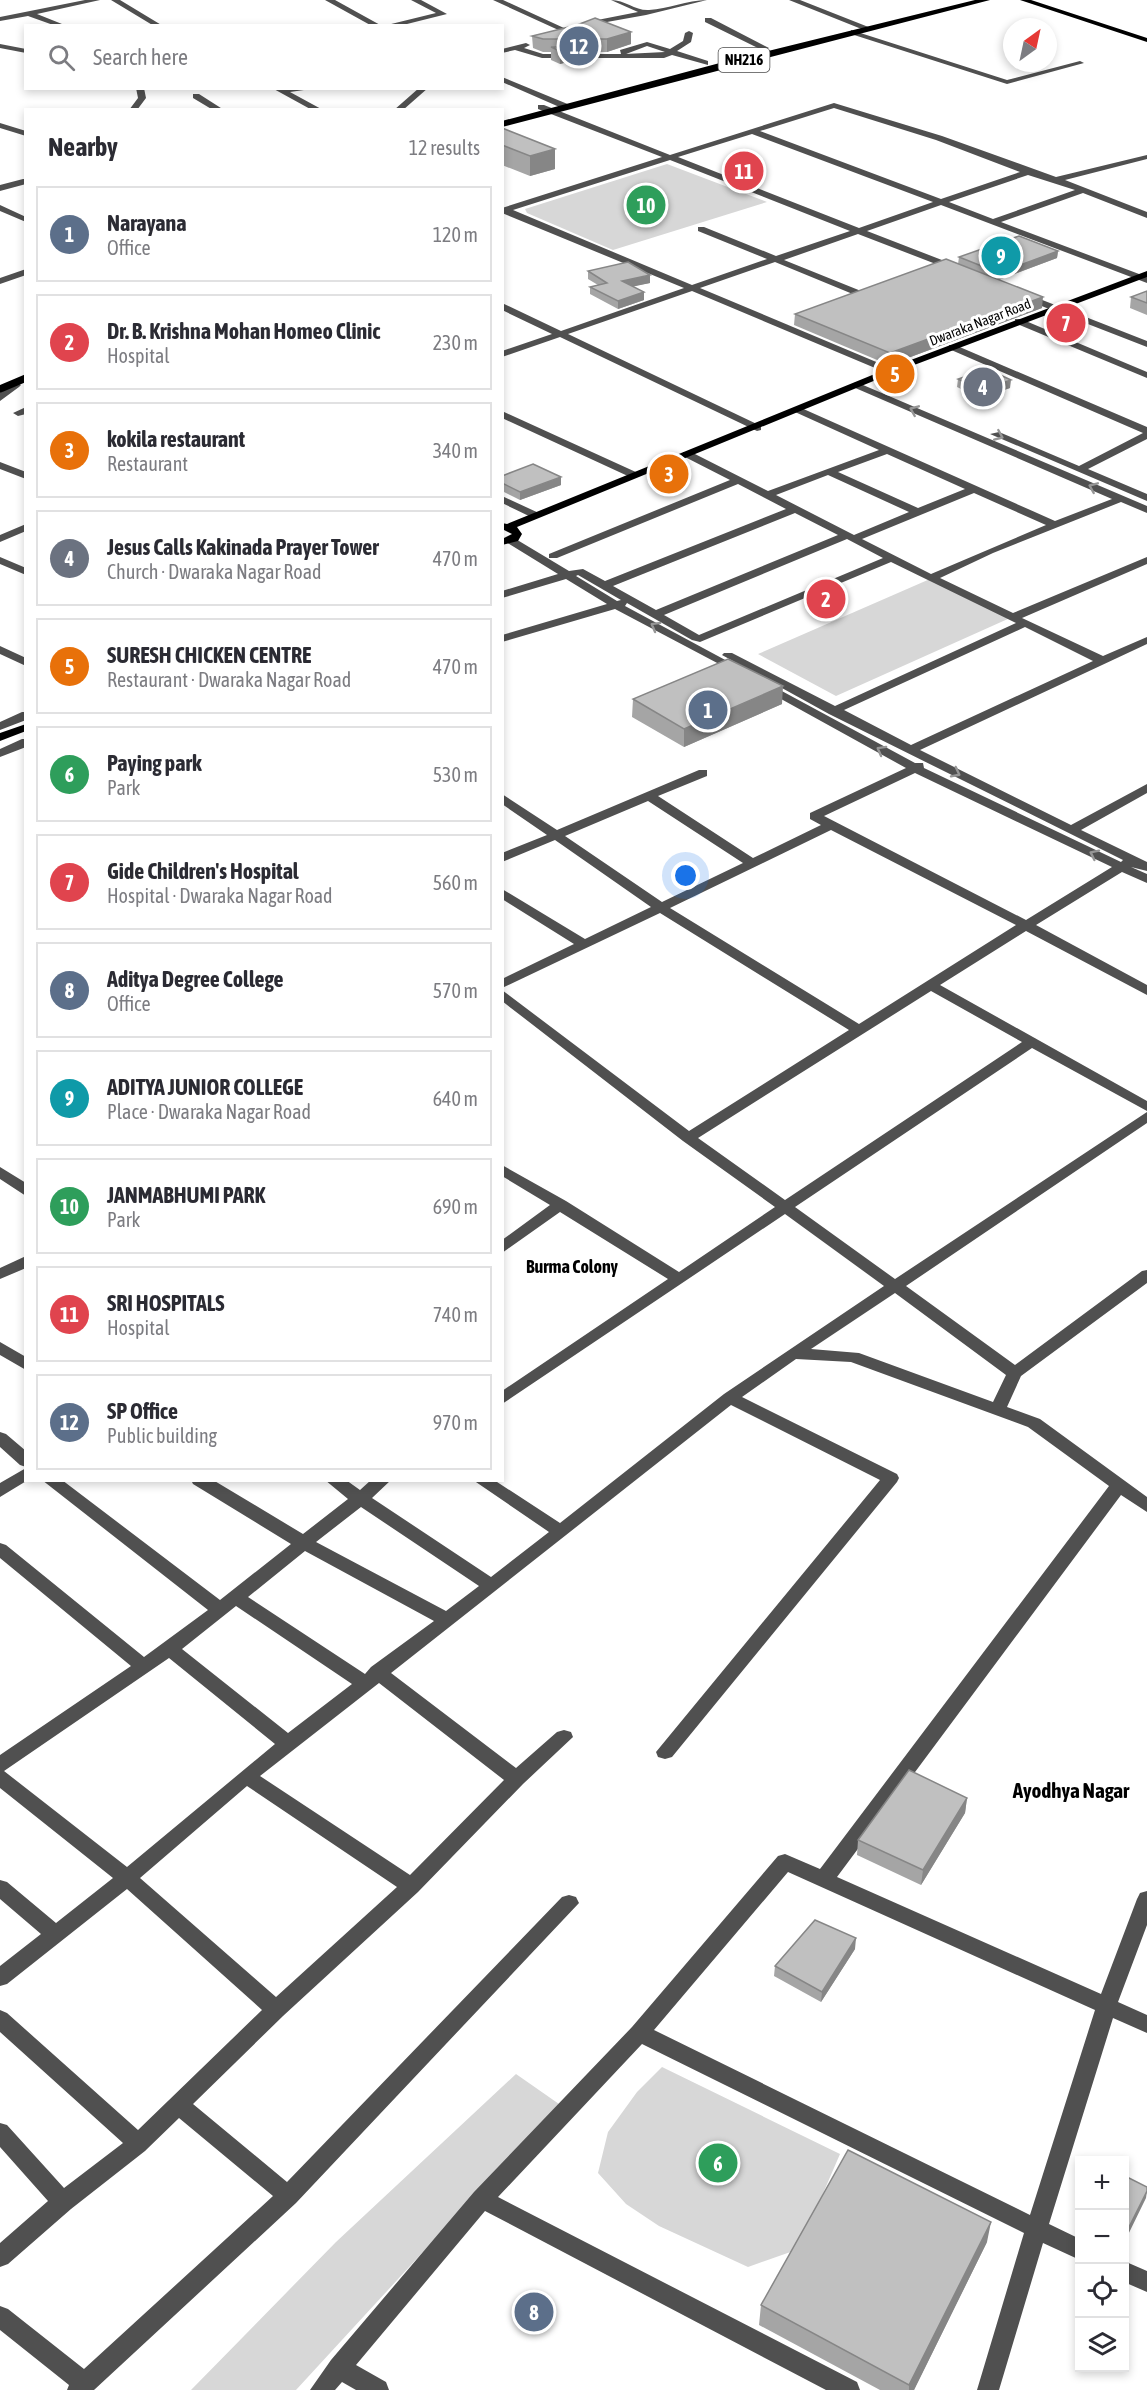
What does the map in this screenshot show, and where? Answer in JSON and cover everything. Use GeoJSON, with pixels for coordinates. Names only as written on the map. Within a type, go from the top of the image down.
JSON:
{"type":"FeatureCollection","features":[{"type":"Feature","properties":{"kind":"highway","name":"NH216"},"geometry":{"type":"LineString","coordinates":[[504,118],[562,105],[955,0]]}},
{"type":"Feature","properties":{"kind":"highway","name":"NH216"},"geometry":{"type":"LineString","coordinates":[[562,105],[765,48],[856,28],[867,28],[986,0]]}},
{"type":"Feature","properties":{"kind":"highway","name":"NH216"},"geometry":{"type":"LineString","coordinates":[[504,123],[545,109]]}},
{"type":"Feature","properties":{"kind":"main road"},"geometry":{"type":"LineString","coordinates":[[1024,0],[1147,40]]}},
{"type":"Feature","properties":{"kind":"main road","name":"Dwaraka Nagar Road"},"geometry":{"type":"LineString","coordinates":[[508,534],[537,516],[634,475],[757,428],[890,371],[1054,307],[1144,277]]}},
{"type":"Feature","properties":{"kind":"main road"},"geometry":{"type":"LineString","coordinates":[[0,737],[24,728]]}},
{"type":"Feature","properties":{"kind":"street"},"geometry":{"type":"LineString","coordinates":[[0,19],[96,0]]}},
{"type":"Feature","properties":{"kind":"street"},"geometry":{"type":"LineString","coordinates":[[118,2],[137,0]]}},
{"type":"Feature","properties":{"kind":"street"},"geometry":{"type":"LineString","coordinates":[[329,0],[375,24]]}},
{"type":"Feature","properties":{"kind":"street"},"geometry":{"type":"LineString","coordinates":[[396,24],[443,14],[415,0]]}},
{"type":"Feature","properties":{"kind":"street"},"geometry":{"type":"LineString","coordinates":[[497,0],[573,34]]}},
{"type":"Feature","properties":{"kind":"street"},"geometry":{"type":"LineString","coordinates":[[615,0],[646,13]]}},
{"type":"Feature","properties":{"kind":"street"},"geometry":{"type":"LineString","coordinates":[[562,36],[573,34],[583,23],[646,13],[697,0]]}},
{"type":"Feature","properties":{"kind":"street"},"geometry":{"type":"LineString","coordinates":[[792,0],[856,28],[1007,82],[1080,63]]}},
{"type":"Feature","properties":{"kind":"street"},"geometry":{"type":"LineString","coordinates":[[118,2],[156,24]]}},
{"type":"Feature","properties":{"kind":"street"},"geometry":{"type":"LineString","coordinates":[[28,14],[58,24]]}},
{"type":"Feature","properties":{"kind":"street"},"geometry":{"type":"LineString","coordinates":[[708,20],[765,48]]}},
{"type":"Feature","properties":{"kind":"street"},"geometry":{"type":"LineString","coordinates":[[517,48],[542,56],[664,56],[687,42],[689,33]]}},
{"type":"Feature","properties":{"kind":"street"},"geometry":{"type":"LineString","coordinates":[[504,51],[539,42]]}},
{"type":"Feature","properties":{"kind":"street"},"geometry":{"type":"LineString","coordinates":[[0,46],[24,51]]}},
{"type":"Feature","properties":{"kind":"street"},"geometry":{"type":"LineString","coordinates":[[672,52],[705,63]]}},
{"type":"Feature","properties":{"kind":"street"},"geometry":{"type":"LineString","coordinates":[[597,60],[609,56]]}},
{"type":"Feature","properties":{"kind":"street"},"geometry":{"type":"LineString","coordinates":[[504,80],[562,105]]}},
{"type":"Feature","properties":{"kind":"street"},"geometry":{"type":"LineString","coordinates":[[134,108],[142,98],[140,90]]}},
{"type":"Feature","properties":{"kind":"street"},"geometry":{"type":"LineString","coordinates":[[279,90],[316,108]]}},
{"type":"Feature","properties":{"kind":"street"},"geometry":{"type":"LineString","coordinates":[[400,108],[422,90]]}},
{"type":"Feature","properties":{"kind":"street"},"geometry":{"type":"LineString","coordinates":[[195,96],[216,108]]}},
{"type":"Feature","properties":{"kind":"street"},"geometry":{"type":"LineString","coordinates":[[504,210],[755,132],[820,109],[840,106],[939,138],[1147,215]]}},
{"type":"Feature","properties":{"kind":"street"},"geometry":{"type":"LineString","coordinates":[[545,109],[968,274]]}},
{"type":"Feature","properties":{"kind":"street"},"geometry":{"type":"LineString","coordinates":[[0,125],[24,133]]}},
{"type":"Feature","properties":{"kind":"street"},"geometry":{"type":"LineString","coordinates":[[755,132],[1144,277]]}},
{"type":"Feature","properties":{"kind":"street"},"geometry":{"type":"LineString","coordinates":[[1056,180],[1147,156]]}},
{"type":"Feature","properties":{"kind":"street"},"geometry":{"type":"LineString","coordinates":[[1131,161],[1147,167]]}},
{"type":"Feature","properties":{"kind":"street"},"geometry":{"type":"LineString","coordinates":[[504,353],[1028,172]]}},
{"type":"Feature","properties":{"kind":"street"},"geometry":{"type":"LineString","coordinates":[[0,188],[24,182]]}},
{"type":"Feature","properties":{"kind":"street"},"geometry":{"type":"LineString","coordinates":[[995,221],[1081,191]]}},
{"type":"Feature","properties":{"kind":"street"},"geometry":{"type":"LineString","coordinates":[[0,208],[24,219]]}},
{"type":"Feature","properties":{"kind":"street"},"geometry":{"type":"LineString","coordinates":[[504,210],[890,371]]}},
{"type":"Feature","properties":{"kind":"street"},"geometry":{"type":"LineString","coordinates":[[701,229],[863,295]]}},
{"type":"Feature","properties":{"kind":"street"},"geometry":{"type":"LineString","coordinates":[[936,269],[946,265]]}},
{"type":"Feature","properties":{"kind":"street"},"geometry":{"type":"LineString","coordinates":[[1,280],[24,273]]}},
{"type":"Feature","properties":{"kind":"street"},"geometry":{"type":"LineString","coordinates":[[1011,290],[1147,344]]}},
{"type":"Feature","properties":{"kind":"street"},"geometry":{"type":"LineString","coordinates":[[853,299],[874,291]]}},
{"type":"Feature","properties":{"kind":"street"},"geometry":{"type":"LineString","coordinates":[[504,307],[757,428]]}},
{"type":"Feature","properties":{"kind":"street"},"geometry":{"type":"LineString","coordinates":[[779,325],[800,317]]}},
{"type":"Feature","properties":{"kind":"street"},"geometry":{"type":"LineString","coordinates":[[1018,321],[1147,375]]}},
{"type":"Feature","properties":{"kind":"street"},"geometry":{"type":"LineString","coordinates":[[952,347],[1147,431]]}},
{"type":"Feature","properties":{"kind":"street"},"geometry":{"type":"LineString","coordinates":[[868,380],[1147,498]]}},
{"type":"Feature","properties":{"kind":"street"},"geometry":{"type":"LineString","coordinates":[[856,385],[1147,510]]}},
{"type":"Feature","properties":{"kind":"street"},"geometry":{"type":"LineString","coordinates":[[799,410],[1055,525]]}},
{"type":"Feature","properties":{"kind":"street"},"geometry":{"type":"LineString","coordinates":[[504,415],[634,475]]}},
{"type":"Feature","properties":{"kind":"street"},"geometry":{"type":"LineString","coordinates":[[1079,470],[1147,435]]}},
{"type":"Feature","properties":{"kind":"street"},"geometry":{"type":"LineString","coordinates":[[769,494],[887,450]]}},
{"type":"Feature","properties":{"kind":"street"},"geometry":{"type":"LineString","coordinates":[[687,454],[931,578],[1101,660]]}},
{"type":"Feature","properties":{"kind":"street"},"geometry":{"type":"LineString","coordinates":[[0,465],[24,475]]}},
{"type":"Feature","properties":{"kind":"street"},"geometry":{"type":"LineString","coordinates":[[829,472],[916,511]]}},
{"type":"Feature","properties":{"kind":"street"},"geometry":{"type":"LineString","coordinates":[[554,556],[739,480]]}},
{"type":"Feature","properties":{"kind":"street"},"geometry":{"type":"LineString","coordinates":[[657,614],[974,489]]}},
{"type":"Feature","properties":{"kind":"street"},"geometry":{"type":"LineString","coordinates":[[931,578],[1120,499]]}},
{"type":"Feature","properties":{"kind":"street"},"geometry":{"type":"LineString","coordinates":[[504,500],[537,516]]}},
{"type":"Feature","properties":{"kind":"street"},"geometry":{"type":"LineString","coordinates":[[605,585],[795,509]]}},
{"type":"Feature","properties":{"kind":"street"},"geometry":{"type":"LineString","coordinates":[[0,538],[24,528]]}},
{"type":"Feature","properties":{"kind":"street"},"geometry":{"type":"LineString","coordinates":[[508,534],[554,556],[616,605],[915,768],[1127,864],[1147,867]]}},
{"type":"Feature","properties":{"kind":"street"},"geometry":{"type":"LineString","coordinates":[[508,534],[574,573],[605,585],[833,711],[1072,830],[1147,879]]}},
{"type":"Feature","properties":{"kind":"street"},"geometry":{"type":"LineString","coordinates":[[700,639],[892,558]]}},
{"type":"Feature","properties":{"kind":"street"},"geometry":{"type":"LineString","coordinates":[[0,560],[24,571]]}},
{"type":"Feature","properties":{"kind":"street"},"geometry":{"type":"LineString","coordinates":[[1014,617],[1147,560]]}},
{"type":"Feature","properties":{"kind":"street"},"geometry":{"type":"LineString","coordinates":[[504,594],[574,573]]}},
{"type":"Feature","properties":{"kind":"street"},"geometry":{"type":"LineString","coordinates":[[504,638],[631,600]]}},
{"type":"Feature","properties":{"kind":"street"},"geometry":{"type":"LineString","coordinates":[[833,711],[1025,623]]}},
{"type":"Feature","properties":{"kind":"street"},"geometry":{"type":"LineString","coordinates":[[910,750],[1147,640]]}},
{"type":"Feature","properties":{"kind":"street"},"geometry":{"type":"LineString","coordinates":[[0,649],[24,662]]}},
{"type":"Feature","properties":{"kind":"street"},"geometry":{"type":"LineString","coordinates":[[0,726],[24,716]]}},
{"type":"Feature","properties":{"kind":"street"},"geometry":{"type":"LineString","coordinates":[[0,753],[24,743]]}},
{"type":"Feature","properties":{"kind":"street"},"geometry":{"type":"LineString","coordinates":[[930,760],[814,816],[1026,925],[1147,991]]}},
{"type":"Feature","properties":{"kind":"street"},"geometry":{"type":"LineString","coordinates":[[504,857],[651,797],[703,773]]}},
{"type":"Feature","properties":{"kind":"street"},"geometry":{"type":"LineString","coordinates":[[1072,830],[1147,788]]}},
{"type":"Feature","properties":{"kind":"street"},"geometry":{"type":"LineString","coordinates":[[651,797],[753,864]]}},
{"type":"Feature","properties":{"kind":"street"},"geometry":{"type":"LineString","coordinates":[[504,799],[662,908],[860,1031]]}},
{"type":"Feature","properties":{"kind":"street"},"geometry":{"type":"LineString","coordinates":[[504,983],[831,825]]}},
{"type":"Feature","properties":{"kind":"street"},"geometry":{"type":"LineString","coordinates":[[688,1138],[1127,864]]}},
{"type":"Feature","properties":{"kind":"street"},"geometry":{"type":"LineString","coordinates":[[504,894],[585,945]]}},
{"type":"Feature","properties":{"kind":"street"},"geometry":{"type":"LineString","coordinates":[[932,986],[1147,1107]]}},
{"type":"Feature","properties":{"kind":"street"},"geometry":{"type":"LineString","coordinates":[[504,996],[688,1138],[1015,1373]]}},
{"type":"Feature","properties":{"kind":"street"},"geometry":{"type":"LineString","coordinates":[[504,1398],[1032,1042]]}},
{"type":"Feature","properties":{"kind":"street"},"geometry":{"type":"LineString","coordinates":[[0,1978],[127,1878],[286,1743],[491,1587],[730,1398],[793,1353],[1147,1116]]}},
{"type":"Feature","properties":{"kind":"street"},"geometry":{"type":"LineString","coordinates":[[504,1170],[679,1279]]}},
{"type":"Feature","properties":{"kind":"street"},"geometry":{"type":"LineString","coordinates":[[0,1172],[24,1190]]}},
{"type":"Feature","properties":{"kind":"street"},"geometry":{"type":"LineString","coordinates":[[504,1247],[561,1204]]}},
{"type":"Feature","properties":{"kind":"street"},"geometry":{"type":"LineString","coordinates":[[0,1274],[24,1263]]}},
{"type":"Feature","properties":{"kind":"street"},"geometry":{"type":"LineString","coordinates":[[998,1408],[1015,1373],[1147,1275]]}},
{"type":"Feature","properties":{"kind":"street"},"geometry":{"type":"LineString","coordinates":[[0,1347],[24,1364]]}},
{"type":"Feature","properties":{"kind":"street"},"geometry":{"type":"LineString","coordinates":[[793,1353],[853,1357],[1034,1423],[1147,1506]]}},
{"type":"Feature","properties":{"kind":"street"},"geometry":{"type":"LineString","coordinates":[[665,1752],[891,1478],[730,1398]]}},
{"type":"Feature","properties":{"kind":"street"},"geometry":{"type":"LineString","coordinates":[[0,1438],[24,1459]]}},
{"type":"Feature","properties":{"kind":"street"},"geometry":{"type":"LineString","coordinates":[[0,1491],[24,1475]]}},
{"type":"Feature","properties":{"kind":"street"},"geometry":{"type":"LineString","coordinates":[[53,1482],[219,1609]]}},
{"type":"Feature","properties":{"kind":"street"},"geometry":{"type":"LineString","coordinates":[[202,1482],[302,1542],[447,1620]]}},
{"type":"Feature","properties":{"kind":"street"},"geometry":{"type":"LineString","coordinates":[[336,1482],[491,1587]]}},
{"type":"Feature","properties":{"kind":"street"},"geometry":{"type":"LineString","coordinates":[[0,1765],[170,1649],[380,1482]]}},
{"type":"Feature","properties":{"kind":"street"},"geometry":{"type":"LineString","coordinates":[[484,1482],[561,1532]]}},
{"type":"Feature","properties":{"kind":"street"},"geometry":{"type":"LineString","coordinates":[[824,1879],[1119,1485]]}},
{"type":"Feature","properties":{"kind":"street"},"geometry":{"type":"LineString","coordinates":[[0,1550],[144,1667]]}},
{"type":"Feature","properties":{"kind":"street"},"geometry":{"type":"LineString","coordinates":[[234,1596],[370,1677],[516,1779]]}},
{"type":"Feature","properties":{"kind":"street"},"geometry":{"type":"LineString","coordinates":[[170,1649],[286,1743]]}},
{"type":"Feature","properties":{"kind":"street"},"geometry":{"type":"LineString","coordinates":[[0,2257],[63,2202],[138,2144],[276,2010],[411,1886],[516,1779],[564,1737]]}},
{"type":"Feature","properties":{"kind":"street"},"geometry":{"type":"LineString","coordinates":[[246,1776],[411,1886]]}},
{"type":"Feature","properties":{"kind":"street"},"geometry":{"type":"LineString","coordinates":[[0,1777],[127,1878],[276,2010]]}},
{"type":"Feature","properties":{"kind":"street"},"geometry":{"type":"LineString","coordinates":[[321,2390],[482,2199],[639,2033],[785,1862],[1147,2024]]}},
{"type":"Feature","properties":{"kind":"street"},"geometry":{"type":"LineString","coordinates":[[0,1888],[56,1935]]}},
{"type":"Feature","properties":{"kind":"street"},"geometry":{"type":"LineString","coordinates":[[988,2390],[1107,2005],[1147,1899]]}},
{"type":"Feature","properties":{"kind":"street"},"geometry":{"type":"LineString","coordinates":[[0,2316],[81,2387],[288,2196],[569,1903]]}},
{"type":"Feature","properties":{"kind":"street"},"geometry":{"type":"LineString","coordinates":[[0,2019],[138,2144]]}},
{"type":"Feature","properties":{"kind":"street"},"geometry":{"type":"LineString","coordinates":[[639,2033],[1075,2248]]}},
{"type":"Feature","properties":{"kind":"street"},"geometry":{"type":"LineString","coordinates":[[179,2105],[288,2196]]}},
{"type":"Feature","properties":{"kind":"street"},"geometry":{"type":"LineString","coordinates":[[0,2132],[63,2202]]}},
{"type":"Feature","properties":{"kind":"street"},"geometry":{"type":"LineString","coordinates":[[482,2199],[849,2390]]}},
{"type":"Feature","properties":{"kind":"street"},"geometry":{"type":"LineString","coordinates":[[1129,2273],[1147,2282]]}},
{"type":"Feature","properties":{"kind":"street"},"geometry":{"type":"LineString","coordinates":[[339,2368],[378,2390]]}},
{"type":"Feature","properties":{"kind":"shaded area"},"geometry":{"type":"Polygon","coordinates":[[[667,164],[767,202],[613,250],[527,213],[525,209],[667,164]]]}},
{"type":"Feature","properties":{"kind":"shaded area"},"geometry":{"type":"Polygon","coordinates":[[[930,579],[1010,618],[836,696],[758,654],[930,579]]]}},
{"type":"Feature","properties":{"kind":"shaded area"},"geometry":{"type":"Polygon","coordinates":[[[662,2067],[840,2154],[799,2249],[748,2267],[659,2226],[626,2204],[598,2173],[608,2132],[637,2092],[662,2067]]]}},
{"type":"Feature","properties":{"kind":"shaded area"},"geometry":{"type":"Polygon","coordinates":[[[516,2074],[559,2104],[296,2390],[191,2390],[336,2242],[516,2074]]]}},
{"type":"Feature","properties":{"kind":"building"},"geometry":{"type":"Polygon","coordinates":[[[595,18],[631,32],[607,39],[543,39],[532,36],[577,25],[595,18]]]}},
{"type":"Feature","properties":{"kind":"building"},"geometry":{"type":"Polygon","coordinates":[[[551,47],[575,47],[560,51],[551,47]]]}},
{"type":"Feature","properties":{"kind":"building"},"geometry":{"type":"Polygon","coordinates":[[[504,129],[555,149],[530,156],[504,146],[504,129]]]}},
{"type":"Feature","properties":{"kind":"building"},"geometry":{"type":"Polygon","coordinates":[[[1019,236],[1058,251],[999,273],[959,257],[1019,236]]]}},
{"type":"Feature","properties":{"kind":"building"},"geometry":{"type":"Polygon","coordinates":[[[946,259],[1043,297],[890,353],[795,314],[946,259]]]}},
{"type":"Feature","properties":{"kind":"building"},"geometry":{"type":"Polygon","coordinates":[[[628,262],[650,275],[622,281],[644,292],[618,301],[590,287],[607,283],[588,271],[628,262]]]}},
{"type":"Feature","properties":{"kind":"building"},"geometry":{"type":"Polygon","coordinates":[[[1147,291],[1147,303],[1131,297],[1147,291]]]}},
{"type":"Feature","properties":{"kind":"building"},"geometry":{"type":"Polygon","coordinates":[[[987,369],[1011,380],[981,390],[958,379],[987,369]]]}},
{"type":"Feature","properties":{"kind":"building"},"geometry":{"type":"Polygon","coordinates":[[[533,464],[561,477],[520,492],[504,484],[504,475],[533,464]]]}},
{"type":"Feature","properties":{"kind":"building"},"geometry":{"type":"Polygon","coordinates":[[[728,659],[783,686],[684,729],[633,699],[728,659]]]}},
{"type":"Feature","properties":{"kind":"building"},"geometry":{"type":"Polygon","coordinates":[[[909,1770],[967,1798],[923,1870],[858,1840],[909,1770]]]}},
{"type":"Feature","properties":{"kind":"building"},"geometry":{"type":"Polygon","coordinates":[[[815,1920],[856,1938],[822,1992],[775,1966],[815,1920]]]}},
{"type":"Feature","properties":{"kind":"building"},"geometry":{"type":"Polygon","coordinates":[[[848,2150],[991,2222],[909,2385],[761,2305],[848,2150]]]}},
{"type":"Feature","properties":{"kind":"building"},"geometry":{"type":"Polygon","coordinates":[[[1129,2178],[1147,2187],[1129,2227],[1129,2178]]]}},
{"type":"Feature","properties":{"kind":"place","name":"SP Office"},"geometry":{"type":"Point","coordinates":[579,46]}},
{"type":"Feature","properties":{"kind":"place","name":"SRI HOSPITALS"},"geometry":{"type":"Point","coordinates":[744,171]}},
{"type":"Feature","properties":{"kind":"place","name":"JANMABHUMI PARK"},"geometry":{"type":"Point","coordinates":[646,205]}},
{"type":"Feature","properties":{"kind":"place","name":"ADITYA JUNIOR COLLEGE"},"geometry":{"type":"Point","coordinates":[1001,256]}},
{"type":"Feature","properties":{"kind":"place","name":"Gide Children's Hospital"},"geometry":{"type":"Point","coordinates":[1066,323]}},
{"type":"Feature","properties":{"kind":"place","name":"SURESH CHICKEN CENTRE"},"geometry":{"type":"Point","coordinates":[895,374]}},
{"type":"Feature","properties":{"kind":"place","name":"Jesus Calls Kakinada Prayer Tower"},"geometry":{"type":"Point","coordinates":[983,387]}},
{"type":"Feature","properties":{"kind":"place","name":"kokila restaurant"},"geometry":{"type":"Point","coordinates":[669,474]}},
{"type":"Feature","properties":{"kind":"place","name":"Dr. B. Krishna Mohan Homeo Clinic"},"geometry":{"type":"Point","coordinates":[826,599]}},
{"type":"Feature","properties":{"kind":"place","name":"Narayana"},"geometry":{"type":"Point","coordinates":[708,710]}},
{"type":"Feature","properties":{"kind":"place","name":"Paying park"},"geometry":{"type":"Point","coordinates":[718,2163]}},
{"type":"Feature","properties":{"kind":"place","name":"Aditya Degree College"},"geometry":{"type":"Point","coordinates":[534,2312]}},
{"type":"Feature","properties":{"kind":"district","name":"Burma Colony"},"geometry":{"type":"Point","coordinates":[572,1267]}},
{"type":"Feature","properties":{"kind":"district","name":"Ayodhya Nagar"},"geometry":{"type":"Point","coordinates":[1071,1791]}}]}
